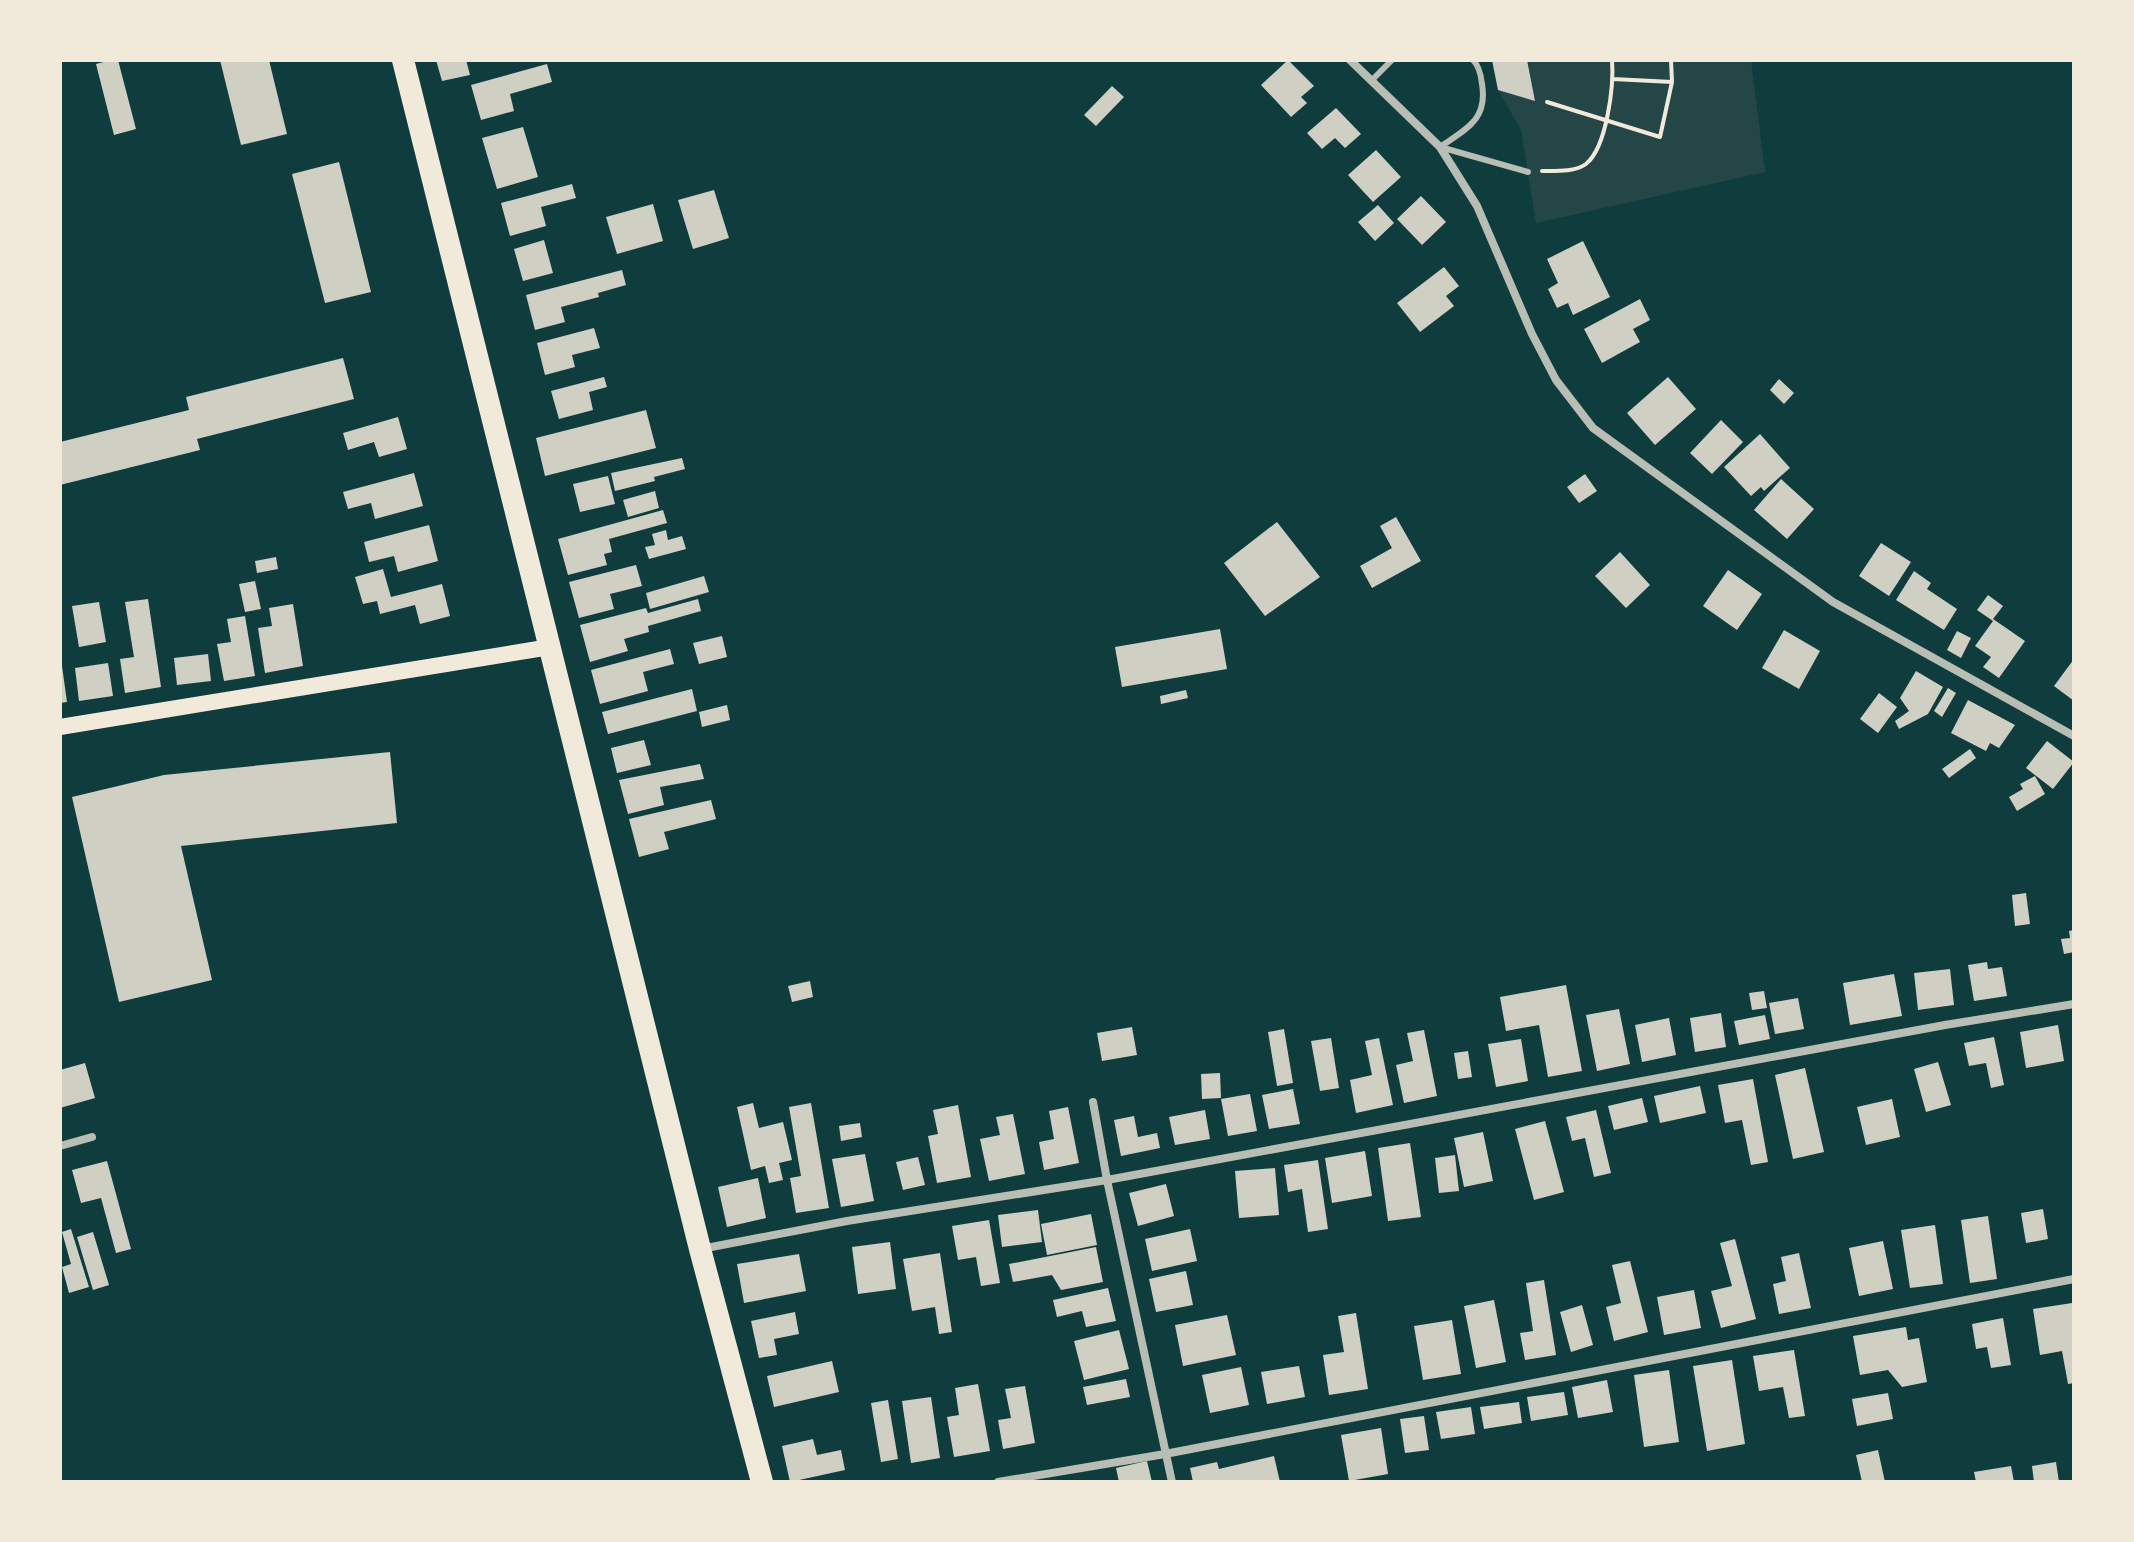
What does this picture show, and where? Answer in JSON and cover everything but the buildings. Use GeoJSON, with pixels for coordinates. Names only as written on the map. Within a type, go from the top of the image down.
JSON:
{"type":"FeatureCollection","features":[{"type":"Feature","properties":{"kind":"highway"},"geometry":{"type":"LineString","coordinates":[[403,60],[700,1249],[762,1482]]}},
{"type":"Feature","properties":{"kind":"main road"},"geometry":{"type":"LineString","coordinates":[[60,727],[550,647]]}},
{"type":"Feature","properties":{"kind":"street"},"geometry":{"type":"LineString","coordinates":[[1350,60],[1440,147],[1477,206],[1532,334],[1556,380],[1593,428],[1833,602],[2074,736]]}},
{"type":"Feature","properties":{"kind":"street"},"geometry":{"type":"LineString","coordinates":[[700,1249],[847,1221],[1107,1180],[1945,1025],[2074,1004]]}},
{"type":"Feature","properties":{"kind":"street"},"geometry":{"type":"LineString","coordinates":[[1093,1102],[1172,1482]]}},
{"type":"Feature","properties":{"kind":"street"},"geometry":{"type":"LineString","coordinates":[[60,1146],[92,1137]]}},
{"type":"Feature","properties":{"kind":"street"},"geometry":{"type":"LineString","coordinates":[[998,1482],[1165,1454],[2074,1279]]}},
{"type":"Feature","properties":{"kind":"lane"},"geometry":{"type":"LineString","coordinates":[[1371,81],[1392,60]]}},
{"type":"Feature","properties":{"kind":"lane"},"geometry":{"type":"LineString","coordinates":[[1440,147],[1473,125],[1483,108],[1483,87],[1478,64],[1473,60]]}},
{"type":"Feature","properties":{"kind":"lane"},"geometry":{"type":"LineString","coordinates":[[1440,147],[1528,172]]}},
{"type":"Feature","properties":{"kind":"path"},"geometry":{"type":"LineString","coordinates":[[1528,172],[1566,170],[1583,166],[1591,158],[1605,120],[1613,79],[1612,60]]}},
{"type":"Feature","properties":{"kind":"path"},"geometry":{"type":"LineString","coordinates":[[1547,102],[1660,137],[1672,82],[1671,60]]}},
{"type":"Feature","properties":{"kind":"path"},"geometry":{"type":"LineString","coordinates":[[1613,79],[1672,82]]}},
{"type":"Feature","properties":{"kind":"shaded area"},"geometry":{"type":"Polygon","coordinates":[[[1492,60],[1751,60],[1765,172],[1536,223],[1521,130],[1498,90],[1492,60]]]}}]}
